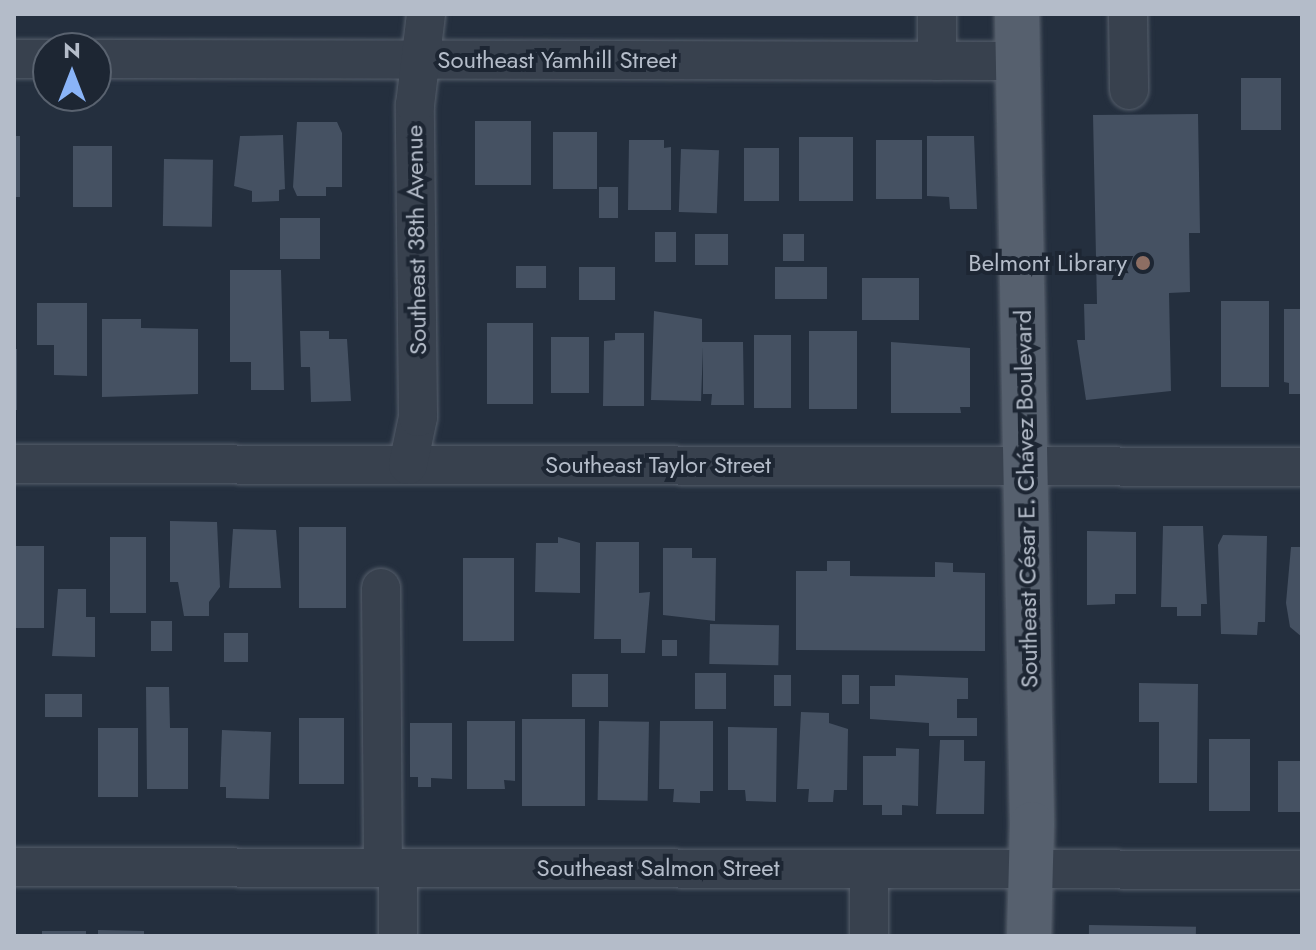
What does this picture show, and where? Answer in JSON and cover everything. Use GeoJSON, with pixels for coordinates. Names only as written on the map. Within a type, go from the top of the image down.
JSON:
{"type":"FeatureCollection","features":[{"type":"Feature","properties":{"kind":"main road","name":"Southeast César E. Chávez Boulevard"},"geometry":{"type":"LineString","coordinates":[[1017,14],[1031,869],[1029,936]]}},
{"type":"Feature","properties":{"kind":"street","name":"Southeast 38th Avenue"},"geometry":{"type":"LineString","coordinates":[[408,465],[418,417],[415,105],[426,14]]}},
{"type":"Feature","properties":{"kind":"street"},"geometry":{"type":"LineString","coordinates":[[937,14],[937,61]]}},
{"type":"Feature","properties":{"kind":"street"},"geometry":{"type":"LineString","coordinates":[[1128,14],[1129,90]]}},
{"type":"Feature","properties":{"kind":"street","name":"Southeast Yamhill Street"},"geometry":{"type":"LineString","coordinates":[[112,59],[1017,61]]}},
{"type":"Feature","properties":{"kind":"street","name":"Southeast Taylor Street"},"geometry":{"type":"LineString","coordinates":[[14,464],[1302,467]]}},
{"type":"Feature","properties":{"kind":"street"},"geometry":{"type":"LineString","coordinates":[[381,588],[391,868],[398,936]]}},
{"type":"Feature","properties":{"kind":"street","name":"Southeast Salmon Street"},"geometry":{"type":"LineString","coordinates":[[14,867],[1302,870]]}},
{"type":"Feature","properties":{"kind":"street"},"geometry":{"type":"LineString","coordinates":[[869,869],[869,936]]}},
{"type":"Feature","properties":{"kind":"building"},"geometry":{"type":"Polygon","coordinates":[[[1241,78],[1281,78],[1281,130],[1241,130],[1241,78]]]}},
{"type":"Feature","properties":{"kind":"building","name":"Belmont Library"},"geometry":{"type":"Polygon","coordinates":[[[1198,114],[1200,233],[1189,233],[1190,292],[1169,293],[1171,391],[1086,400],[1077,340],[1085,340],[1084,304],[1097,304],[1093,115],[1198,114]]]}},
{"type":"Feature","properties":{"kind":"building"},"geometry":{"type":"Polygon","coordinates":[[[475,121],[531,121],[531,185],[475,185],[475,121]]]}},
{"type":"Feature","properties":{"kind":"building"},"geometry":{"type":"Polygon","coordinates":[[[297,122],[337,122],[342,133],[342,187],[326,187],[326,196],[297,196],[293,187],[297,122]]]}},
{"type":"Feature","properties":{"kind":"building"},"geometry":{"type":"Polygon","coordinates":[[[553,132],[597,132],[597,189],[553,189],[553,132]]]}},
{"type":"Feature","properties":{"kind":"building"},"geometry":{"type":"Polygon","coordinates":[[[283,135],[285,189],[279,190],[279,201],[252,202],[252,191],[234,186],[240,136],[283,135]]]}},
{"type":"Feature","properties":{"kind":"building"},"geometry":{"type":"Polygon","coordinates":[[[14,136],[20,136],[20,197],[14,197],[14,136]]]}},
{"type":"Feature","properties":{"kind":"building"},"geometry":{"type":"Polygon","coordinates":[[[927,136],[974,136],[977,209],[950,209],[949,197],[927,196],[927,136]]]}},
{"type":"Feature","properties":{"kind":"building"},"geometry":{"type":"Polygon","coordinates":[[[799,137],[853,137],[853,201],[799,201],[799,137]]]}},
{"type":"Feature","properties":{"kind":"building"},"geometry":{"type":"Polygon","coordinates":[[[629,140],[664,140],[664,148],[671,147],[671,210],[628,210],[629,140]]]}},
{"type":"Feature","properties":{"kind":"building"},"geometry":{"type":"Polygon","coordinates":[[[876,140],[922,140],[922,199],[876,199],[876,140]]]}},
{"type":"Feature","properties":{"kind":"building"},"geometry":{"type":"Polygon","coordinates":[[[73,146],[112,146],[112,207],[73,207],[73,146]]]}},
{"type":"Feature","properties":{"kind":"building"},"geometry":{"type":"Polygon","coordinates":[[[744,148],[779,148],[779,201],[744,201],[744,148]]]}},
{"type":"Feature","properties":{"kind":"building"},"geometry":{"type":"Polygon","coordinates":[[[681,149],[719,150],[717,213],[679,212],[681,149]]]}},
{"type":"Feature","properties":{"kind":"building"},"geometry":{"type":"Polygon","coordinates":[[[164,159],[213,160],[212,227],[163,226],[164,159]]]}},
{"type":"Feature","properties":{"kind":"building"},"geometry":{"type":"Polygon","coordinates":[[[599,187],[618,187],[618,218],[599,218],[599,187]]]}},
{"type":"Feature","properties":{"kind":"building"},"geometry":{"type":"Polygon","coordinates":[[[280,218],[320,218],[320,259],[280,259],[280,218]]]}},
{"type":"Feature","properties":{"kind":"building"},"geometry":{"type":"Polygon","coordinates":[[[655,232],[676,232],[676,262],[655,262],[655,232]]]}},
{"type":"Feature","properties":{"kind":"building"},"geometry":{"type":"Polygon","coordinates":[[[695,234],[728,234],[728,265],[695,265],[695,234]]]}},
{"type":"Feature","properties":{"kind":"building"},"geometry":{"type":"Polygon","coordinates":[[[783,234],[804,234],[804,261],[783,261],[783,234]]]}},
{"type":"Feature","properties":{"kind":"building"},"geometry":{"type":"Polygon","coordinates":[[[516,266],[546,266],[546,288],[516,288],[516,266]]]}},
{"type":"Feature","properties":{"kind":"building"},"geometry":{"type":"Polygon","coordinates":[[[579,267],[615,267],[615,300],[579,300],[579,267]]]}},
{"type":"Feature","properties":{"kind":"building"},"geometry":{"type":"Polygon","coordinates":[[[775,267],[827,267],[827,299],[775,299],[775,267]]]}},
{"type":"Feature","properties":{"kind":"building"},"geometry":{"type":"Polygon","coordinates":[[[230,270],[281,270],[284,390],[251,390],[251,362],[230,362],[230,270]]]}},
{"type":"Feature","properties":{"kind":"building"},"geometry":{"type":"Polygon","coordinates":[[[862,278],[919,278],[919,320],[862,320],[862,278]]]}},
{"type":"Feature","properties":{"kind":"building"},"geometry":{"type":"Polygon","coordinates":[[[1221,301],[1269,301],[1269,387],[1221,387],[1221,301]]]}},
{"type":"Feature","properties":{"kind":"building"},"geometry":{"type":"Polygon","coordinates":[[[37,303],[87,303],[87,376],[54,375],[54,345],[37,345],[37,303]]]}},
{"type":"Feature","properties":{"kind":"building"},"geometry":{"type":"Polygon","coordinates":[[[1284,309],[1302,309],[1302,394],[1289,394],[1289,383],[1284,382],[1284,309]]]}},
{"type":"Feature","properties":{"kind":"building"},"geometry":{"type":"Polygon","coordinates":[[[654,311],[702,319],[702,342],[743,342],[744,405],[711,405],[712,394],[703,394],[703,347],[701,401],[651,400],[654,311]]]}},
{"type":"Feature","properties":{"kind":"building"},"geometry":{"type":"Polygon","coordinates":[[[102,319],[141,319],[141,328],[198,329],[198,394],[102,397],[102,319]]]}},
{"type":"Feature","properties":{"kind":"building"},"geometry":{"type":"Polygon","coordinates":[[[487,323],[533,323],[533,404],[487,404],[487,323]]]}},
{"type":"Feature","properties":{"kind":"building"},"geometry":{"type":"Polygon","coordinates":[[[300,331],[329,331],[329,339],[347,339],[351,401],[311,402],[310,367],[301,367],[300,331]]]}},
{"type":"Feature","properties":{"kind":"building"},"geometry":{"type":"Polygon","coordinates":[[[809,331],[857,331],[857,409],[809,409],[809,331]]]}},
{"type":"Feature","properties":{"kind":"building"},"geometry":{"type":"Polygon","coordinates":[[[615,333],[644,333],[644,406],[603,406],[604,341],[615,340],[615,333]]]}},
{"type":"Feature","properties":{"kind":"building"},"geometry":{"type":"Polygon","coordinates":[[[754,335],[791,335],[791,408],[754,408],[754,335]]]}},
{"type":"Feature","properties":{"kind":"building"},"geometry":{"type":"Polygon","coordinates":[[[551,337],[589,337],[589,393],[551,393],[551,337]]]}},
{"type":"Feature","properties":{"kind":"building"},"geometry":{"type":"Polygon","coordinates":[[[891,342],[970,348],[970,407],[960,407],[961,413],[891,413],[891,342]]]}},
{"type":"Feature","properties":{"kind":"building"},"geometry":{"type":"Polygon","coordinates":[[[14,349],[17,349],[17,410],[14,410],[14,349]]]}},
{"type":"Feature","properties":{"kind":"building"},"geometry":{"type":"Polygon","coordinates":[[[170,521],[217,522],[220,587],[209,602],[209,616],[184,616],[178,582],[170,582],[170,521]]]}},
{"type":"Feature","properties":{"kind":"building"},"geometry":{"type":"Polygon","coordinates":[[[1163,526],[1203,526],[1207,604],[1201,604],[1201,616],[1177,616],[1177,607],[1161,607],[1163,526]]]}},
{"type":"Feature","properties":{"kind":"building"},"geometry":{"type":"Polygon","coordinates":[[[299,527],[346,527],[346,608],[299,608],[299,527]]]}},
{"type":"Feature","properties":{"kind":"building"},"geometry":{"type":"Polygon","coordinates":[[[233,529],[276,530],[281,588],[229,588],[233,529]]]}},
{"type":"Feature","properties":{"kind":"building"},"geometry":{"type":"Polygon","coordinates":[[[1087,531],[1136,532],[1136,594],[1115,594],[1115,604],[1087,605],[1087,531]]]}},
{"type":"Feature","properties":{"kind":"building"},"geometry":{"type":"Polygon","coordinates":[[[1223,535],[1267,536],[1265,622],[1258,622],[1257,635],[1221,634],[1218,545],[1223,535]]]}},
{"type":"Feature","properties":{"kind":"building"},"geometry":{"type":"Polygon","coordinates":[[[110,537],[146,537],[146,613],[110,613],[110,537]]]}},
{"type":"Feature","properties":{"kind":"building"},"geometry":{"type":"Polygon","coordinates":[[[558,537],[580,543],[580,593],[535,592],[536,543],[558,543],[558,537]]]}},
{"type":"Feature","properties":{"kind":"building"},"geometry":{"type":"Polygon","coordinates":[[[596,542],[639,542],[639,593],[650,592],[645,653],[621,653],[621,639],[594,639],[596,542]]]}},
{"type":"Feature","properties":{"kind":"building"},"geometry":{"type":"Polygon","coordinates":[[[14,546],[44,546],[44,628],[14,628],[14,546]]]}},
{"type":"Feature","properties":{"kind":"building"},"geometry":{"type":"Polygon","coordinates":[[[1291,547],[1302,547],[1302,637],[1290,627],[1286,603],[1291,547]]]}},
{"type":"Feature","properties":{"kind":"building"},"geometry":{"type":"Polygon","coordinates":[[[663,548],[692,548],[692,558],[716,558],[715,621],[663,615],[663,548]]]}},
{"type":"Feature","properties":{"kind":"building"},"geometry":{"type":"Polygon","coordinates":[[[463,558],[514,558],[514,641],[463,641],[463,558]]]}},
{"type":"Feature","properties":{"kind":"building"},"geometry":{"type":"Polygon","coordinates":[[[827,561],[850,561],[850,576],[935,577],[935,562],[953,563],[953,572],[985,573],[985,651],[796,650],[796,571],[827,571],[827,561]]]}},
{"type":"Feature","properties":{"kind":"building"},"geometry":{"type":"Polygon","coordinates":[[[58,589],[86,589],[86,617],[95,617],[95,657],[52,656],[58,589]]]}},
{"type":"Feature","properties":{"kind":"building"},"geometry":{"type":"Polygon","coordinates":[[[151,621],[172,621],[172,651],[151,651],[151,621]]]}},
{"type":"Feature","properties":{"kind":"building"},"geometry":{"type":"Polygon","coordinates":[[[710,624],[779,625],[778,665],[709,664],[710,624]]]}},
{"type":"Feature","properties":{"kind":"building"},"geometry":{"type":"Polygon","coordinates":[[[224,633],[248,633],[248,662],[224,662],[224,633]]]}},
{"type":"Feature","properties":{"kind":"building"},"geometry":{"type":"Polygon","coordinates":[[[662,640],[677,640],[677,656],[662,656],[662,640]]]}},
{"type":"Feature","properties":{"kind":"building"},"geometry":{"type":"Polygon","coordinates":[[[695,673],[726,673],[726,709],[695,709],[695,673]]]}},
{"type":"Feature","properties":{"kind":"building"},"geometry":{"type":"Polygon","coordinates":[[[572,674],[608,674],[608,707],[572,707],[572,674]]]}},
{"type":"Feature","properties":{"kind":"building"},"geometry":{"type":"Polygon","coordinates":[[[774,675],[791,675],[791,706],[774,706],[774,675]]]}},
{"type":"Feature","properties":{"kind":"building"},"geometry":{"type":"Polygon","coordinates":[[[842,675],[859,675],[859,704],[842,704],[842,675]]]}},
{"type":"Feature","properties":{"kind":"building"},"geometry":{"type":"Polygon","coordinates":[[[895,675],[968,678],[968,699],[957,699],[957,718],[977,718],[977,736],[929,736],[929,723],[870,719],[870,686],[895,686],[895,675]]]}},
{"type":"Feature","properties":{"kind":"building"},"geometry":{"type":"Polygon","coordinates":[[[1139,683],[1198,684],[1197,783],[1159,783],[1159,722],[1139,722],[1139,683]]]}},
{"type":"Feature","properties":{"kind":"building"},"geometry":{"type":"Polygon","coordinates":[[[146,687],[169,687],[170,728],[188,728],[188,789],[147,789],[146,687]]]}},
{"type":"Feature","properties":{"kind":"building"},"geometry":{"type":"Polygon","coordinates":[[[45,694],[82,694],[82,717],[45,717],[45,694]]]}},
{"type":"Feature","properties":{"kind":"building"},"geometry":{"type":"Polygon","coordinates":[[[801,712],[829,713],[829,723],[848,729],[847,790],[834,790],[833,802],[808,802],[809,789],[797,789],[801,712]]]}},
{"type":"Feature","properties":{"kind":"building"},"geometry":{"type":"Polygon","coordinates":[[[299,718],[344,718],[344,784],[299,784],[299,718]]]}},
{"type":"Feature","properties":{"kind":"building"},"geometry":{"type":"Polygon","coordinates":[[[522,719],[585,719],[585,806],[522,806],[522,719]]]}},
{"type":"Feature","properties":{"kind":"building"},"geometry":{"type":"Polygon","coordinates":[[[467,721],[515,721],[515,781],[504,780],[505,789],[467,789],[467,721]]]}},
{"type":"Feature","properties":{"kind":"building"},"geometry":{"type":"Polygon","coordinates":[[[599,721],[649,722],[648,801],[598,800],[599,721]]]}},
{"type":"Feature","properties":{"kind":"building"},"geometry":{"type":"Polygon","coordinates":[[[660,721],[713,721],[713,791],[700,791],[700,803],[673,802],[674,789],[659,789],[660,721]]]}},
{"type":"Feature","properties":{"kind":"building"},"geometry":{"type":"Polygon","coordinates":[[[410,723],[452,723],[452,779],[431,778],[431,787],[418,787],[418,777],[410,777],[410,723]]]}},
{"type":"Feature","properties":{"kind":"building"},"geometry":{"type":"Polygon","coordinates":[[[728,727],[777,728],[776,802],[746,801],[745,790],[728,790],[728,727]]]}},
{"type":"Feature","properties":{"kind":"building"},"geometry":{"type":"Polygon","coordinates":[[[98,728],[138,728],[138,797],[98,797],[98,728]]]}},
{"type":"Feature","properties":{"kind":"building"},"geometry":{"type":"Polygon","coordinates":[[[222,730],[271,732],[269,799],[226,798],[226,787],[220,787],[222,730]]]}},
{"type":"Feature","properties":{"kind":"building"},"geometry":{"type":"Polygon","coordinates":[[[1209,739],[1250,739],[1250,811],[1209,811],[1209,739]]]}},
{"type":"Feature","properties":{"kind":"building"},"geometry":{"type":"Polygon","coordinates":[[[940,740],[964,740],[964,761],[985,761],[984,814],[936,814],[940,740]]]}},
{"type":"Feature","properties":{"kind":"building"},"geometry":{"type":"Polygon","coordinates":[[[896,748],[919,749],[918,806],[902,805],[902,815],[882,815],[882,805],[863,805],[863,756],[896,756],[896,748]]]}},
{"type":"Feature","properties":{"kind":"building"},"geometry":{"type":"Polygon","coordinates":[[[1278,761],[1302,761],[1302,812],[1278,812],[1278,761]]]}},
{"type":"Feature","properties":{"kind":"building"},"geometry":{"type":"Polygon","coordinates":[[[1089,925],[1196,927],[1196,936],[1089,936],[1089,925]]]}},
{"type":"Feature","properties":{"kind":"building"},"geometry":{"type":"Polygon","coordinates":[[[98,930],[144,931],[144,936],[98,936],[98,930]]]}},
{"type":"Feature","properties":{"kind":"building"},"geometry":{"type":"Polygon","coordinates":[[[42,931],[86,931],[86,936],[42,936],[42,931]]]}},
{"type":"Feature","properties":{"kind":"place","name":"Belmont Library"},"geometry":{"type":"Point","coordinates":[1143,263]}}]}
